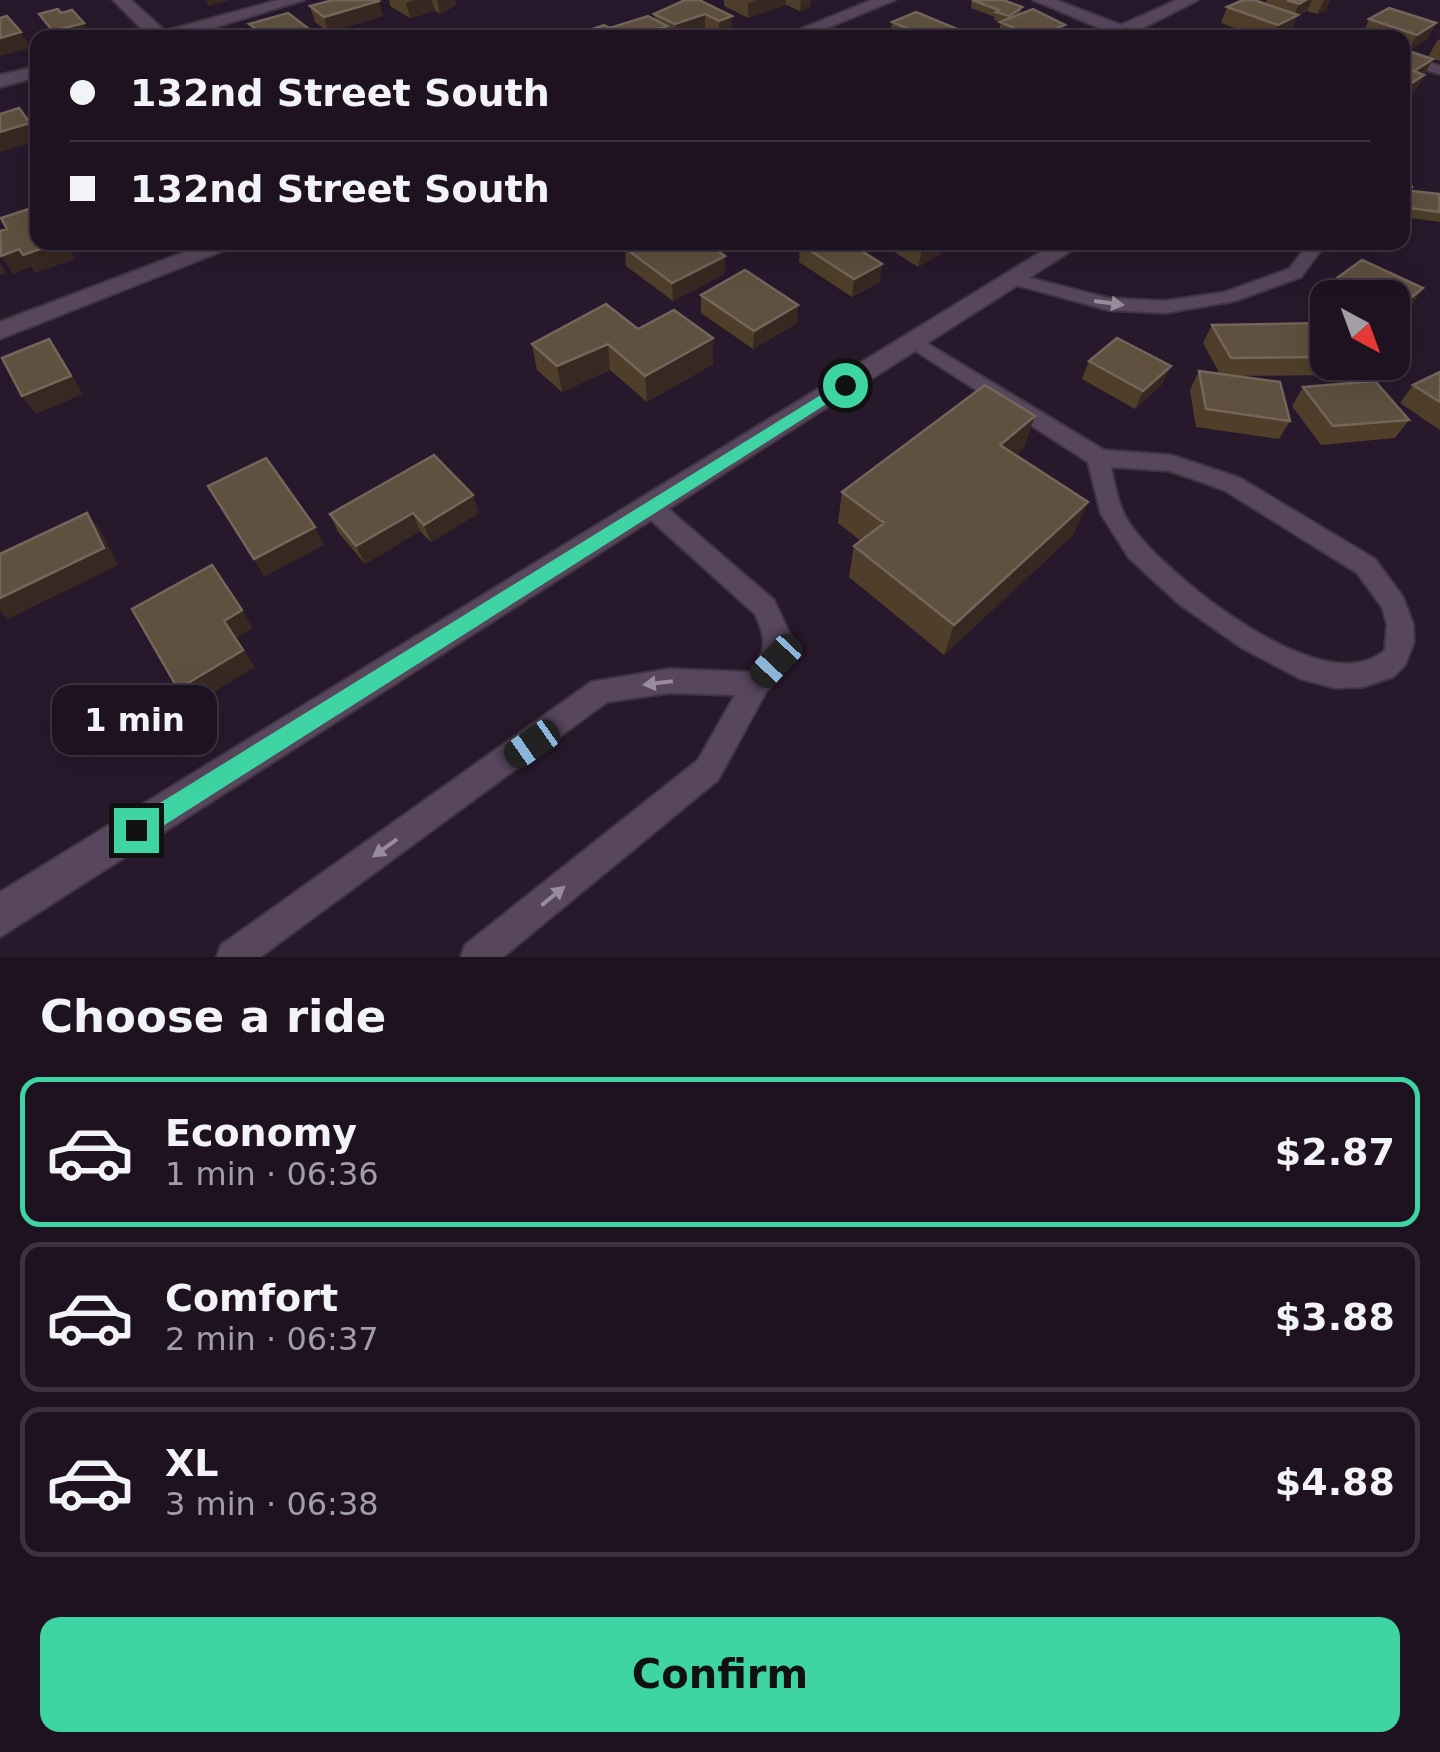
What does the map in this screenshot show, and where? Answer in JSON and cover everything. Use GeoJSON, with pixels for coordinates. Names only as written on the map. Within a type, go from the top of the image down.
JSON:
{"type":"FeatureCollection","features":[{"type":"Feature","properties":{"kind":"street"},"geometry":{"type":"LineString","coordinates":[[121,0],[153,30]]}},
{"type":"Feature","properties":{"kind":"street"},"geometry":{"type":"LineString","coordinates":[[186,30],[296,0]]}},
{"type":"Feature","properties":{"kind":"street"},"geometry":{"type":"LineString","coordinates":[[807,30],[887,0]]}},
{"type":"Feature","properties":{"kind":"street"},"geometry":{"type":"LineString","coordinates":[[1041,0],[1121,30]]}},
{"type":"Feature","properties":{"kind":"street"},"geometry":{"type":"LineString","coordinates":[[1139,30],[1190,0]]}},
{"type":"Feature","properties":{"kind":"street"},"geometry":{"type":"LineString","coordinates":[[0,82],[30,73]]}},
{"type":"Feature","properties":{"kind":"street"},"geometry":{"type":"LineString","coordinates":[[0,331],[213,250]]}},
{"type":"Feature","properties":{"kind":"street"},"geometry":{"type":"LineString","coordinates":[[0,916],[1061,250]]}},
{"type":"Feature","properties":{"kind":"lane"},"geometry":{"type":"LineString","coordinates":[[1410,61],[1440,70]]}},
{"type":"Feature","properties":{"kind":"lane"},"geometry":{"type":"LineString","coordinates":[[1015,279],[1108,304],[1165,307],[1228,297],[1295,273],[1313,250]]}},
{"type":"Feature","properties":{"kind":"lane"},"geometry":{"type":"LineString","coordinates":[[914,342],[1099,458],[1171,464],[1232,484],[1366,566],[1384,584],[1404,624],[1402,642],[1394,658],[1379,669],[1334,676],[1282,660],[1164,578],[1140,554],[1109,505],[1099,458]]}},
{"type":"Feature","properties":{"kind":"lane"},"geometry":{"type":"LineString","coordinates":[[477,957],[708,770],[756,684],[776,661],[778,637],[765,607],[650,506]]}},
{"type":"Feature","properties":{"kind":"lane"},"geometry":{"type":"LineString","coordinates":[[233,957],[601,691],[669,680],[756,684]]}},
{"type":"Feature","properties":{"kind":"building"},"geometry":{"type":"Polygon","coordinates":[[[333,0],[379,1],[324,17],[310,6],[333,0]]]}},
{"type":"Feature","properties":{"kind":"building"},"geometry":{"type":"Polygon","coordinates":[[[685,0],[699,0],[732,16],[719,21],[705,14],[675,24],[654,14],[685,0]]]}},
{"type":"Feature","properties":{"kind":"building"},"geometry":{"type":"Polygon","coordinates":[[[972,0],[1003,0],[1022,7],[1009,16],[972,0]]]}},
{"type":"Feature","properties":{"kind":"building"},"geometry":{"type":"Polygon","coordinates":[[[1243,0],[1298,15],[1278,25],[1227,7],[1243,0]]]}},
{"type":"Feature","properties":{"kind":"building"},"geometry":{"type":"Polygon","coordinates":[[[1389,8],[1436,23],[1417,35],[1369,19],[1389,8]]]}},
{"type":"Feature","properties":{"kind":"building"},"geometry":{"type":"Polygon","coordinates":[[[1033,9],[1065,25],[1053,30],[1019,30],[1000,22],[1033,9]]]}},
{"type":"Feature","properties":{"kind":"building"},"geometry":{"type":"Polygon","coordinates":[[[72,10],[84,23],[52,30],[39,14],[72,10]]]}},
{"type":"Feature","properties":{"kind":"building"},"geometry":{"type":"Polygon","coordinates":[[[916,12],[959,30],[910,30],[892,22],[916,12]]]}},
{"type":"Feature","properties":{"kind":"building"},"geometry":{"type":"Polygon","coordinates":[[[288,13],[309,29],[248,30],[255,28],[249,24],[288,13]]]}},
{"type":"Feature","properties":{"kind":"building"},"geometry":{"type":"Polygon","coordinates":[[[7,16],[21,32],[0,38],[0,18],[7,16]]]}},
{"type":"Feature","properties":{"kind":"building"},"geometry":{"type":"Polygon","coordinates":[[[648,16],[667,26],[655,30],[589,30],[604,25],[610,28],[648,16]]]}},
{"type":"Feature","properties":{"kind":"building"},"geometry":{"type":"Polygon","coordinates":[[[1410,52],[1433,59],[1414,71],[1424,75],[1410,84],[1410,52]]]}},
{"type":"Feature","properties":{"kind":"building"},"geometry":{"type":"Polygon","coordinates":[[[19,108],[30,123],[0,132],[0,114],[19,108]]]}},
{"type":"Feature","properties":{"kind":"building"},"geometry":{"type":"Polygon","coordinates":[[[1410,191],[1439,194],[1440,212],[1410,208],[1410,191]]]}},
{"type":"Feature","properties":{"kind":"building"},"geometry":{"type":"Polygon","coordinates":[[[30,209],[30,250],[37,250],[23,255],[19,249],[1,256],[0,231],[7,229],[1,218],[30,209]]]}},
{"type":"Feature","properties":{"kind":"building"},"geometry":{"type":"Polygon","coordinates":[[[628,250],[716,250],[725,256],[672,283],[628,250]]]}},
{"type":"Feature","properties":{"kind":"building"},"geometry":{"type":"Polygon","coordinates":[[[809,250],[860,250],[882,264],[854,279],[809,250]]]}},
{"type":"Feature","properties":{"kind":"building"},"geometry":{"type":"Polygon","coordinates":[[[1362,260],[1406,280],[1334,280],[1362,260]]]}},
{"type":"Feature","properties":{"kind":"building"},"geometry":{"type":"Polygon","coordinates":[[[745,270],[798,305],[754,331],[701,295],[745,270]]]}},
{"type":"Feature","properties":{"kind":"building"},"geometry":{"type":"Polygon","coordinates":[[[1410,282],[1423,288],[1410,298],[1410,282]]]}},
{"type":"Feature","properties":{"kind":"building"},"geometry":{"type":"Polygon","coordinates":[[[606,304],[638,329],[674,310],[713,338],[645,376],[608,344],[557,366],[532,344],[606,304]]]}},
{"type":"Feature","properties":{"kind":"building"},"geometry":{"type":"Polygon","coordinates":[[[1310,323],[1310,357],[1231,358],[1212,325],[1310,323]]]}},
{"type":"Feature","properties":{"kind":"building"},"geometry":{"type":"Polygon","coordinates":[[[1117,338],[1171,366],[1143,391],[1089,361],[1117,338]]]}},
{"type":"Feature","properties":{"kind":"building"},"geometry":{"type":"Polygon","coordinates":[[[49,339],[71,376],[22,396],[2,358],[49,339]]]}},
{"type":"Feature","properties":{"kind":"building"},"geometry":{"type":"Polygon","coordinates":[[[1199,371],[1280,382],[1290,421],[1206,409],[1199,371]]]}},
{"type":"Feature","properties":{"kind":"building"},"geometry":{"type":"Polygon","coordinates":[[[1440,372],[1440,402],[1413,385],[1440,372]]]}},
{"type":"Feature","properties":{"kind":"building"},"geometry":{"type":"Polygon","coordinates":[[[1375,381],[1409,420],[1333,426],[1303,387],[1375,381]]]}},
{"type":"Feature","properties":{"kind":"building"},"geometry":{"type":"Polygon","coordinates":[[[985,385],[1035,416],[1000,445],[1088,502],[954,625],[854,546],[884,523],[842,492],[985,385]]]}},
{"type":"Feature","properties":{"kind":"building"},"geometry":{"type":"Polygon","coordinates":[[[434,455],[473,495],[424,525],[413,513],[356,546],[330,514],[434,455]]]}},
{"type":"Feature","properties":{"kind":"building"},"geometry":{"type":"Polygon","coordinates":[[[266,458],[315,527],[254,559],[208,486],[266,458]]]}},
{"type":"Feature","properties":{"kind":"building"},"geometry":{"type":"Polygon","coordinates":[[[87,513],[104,548],[0,598],[0,554],[87,513]]]}},
{"type":"Feature","properties":{"kind":"building"},"geometry":{"type":"Polygon","coordinates":[[[212,565],[242,610],[224,621],[243,650],[178,689],[132,609],[212,565]]]}},
{"type":"Feature","properties":{"kind":"route"},"geometry":{"type":"LineString","coordinates":[[136,830],[845,385]]}}]}
